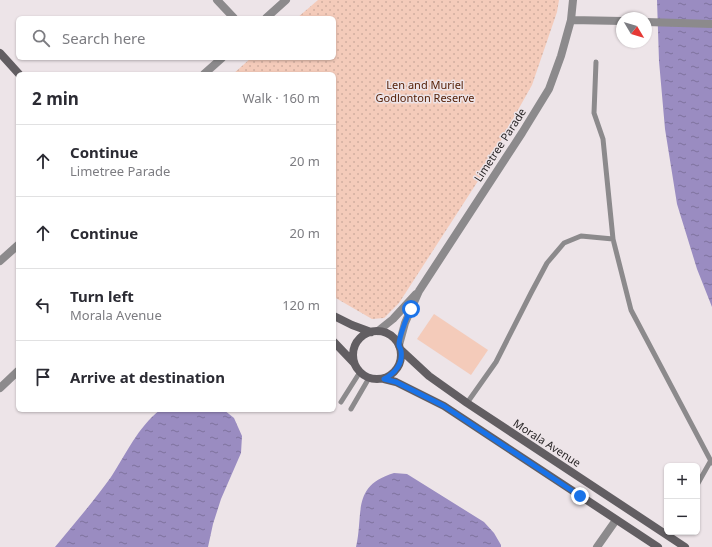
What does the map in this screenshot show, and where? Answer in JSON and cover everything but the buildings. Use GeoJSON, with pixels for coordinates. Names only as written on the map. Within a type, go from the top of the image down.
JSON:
{"type":"FeatureCollection","features":[{"type":"Feature","properties":{"kind":"main road"},"geometry":{"type":"LineString","coordinates":[[0,53],[17,72]]}},
{"type":"Feature","properties":{"kind":"main road"},"geometry":{"type":"LineString","coordinates":[[336,317],[352,325],[391,335],[400,348],[401,359],[395,371],[384,379]]}},
{"type":"Feature","properties":{"kind":"main road"},"geometry":{"type":"LineString","coordinates":[[354,363],[354,350],[356,344],[360,339],[375,332]]}},
{"type":"Feature","properties":{"kind":"main road"},"geometry":{"type":"LineString","coordinates":[[336,344],[354,363],[360,372],[369,378],[377,380],[384,379],[403,385],[444,406],[658,547]]}},
{"type":"Feature","properties":{"kind":"main road","name":"Morala Avenue"},"geometry":{"type":"LineString","coordinates":[[400,348],[429,376],[467,404],[664,530]]}},
{"type":"Feature","properties":{"kind":"main road","name":"Morala Avenue"},"geometry":{"type":"LineString","coordinates":[[670,535],[685,547]]}},
{"type":"Feature","properties":{"kind":"street"},"geometry":{"type":"LineString","coordinates":[[217,0],[232,16]]}},
{"type":"Feature","properties":{"kind":"street"},"geometry":{"type":"LineString","coordinates":[[268,16],[286,0]]}},
{"type":"Feature","properties":{"kind":"street","name":"Limetree Parade"},"geometry":{"type":"LineString","coordinates":[[375,332],[393,319],[419,290],[522,133],[548,89],[561,56],[571,20],[573,0]]}},
{"type":"Feature","properties":{"kind":"street"},"geometry":{"type":"LineString","coordinates":[[571,20],[616,21]]}},
{"type":"Feature","properties":{"kind":"street"},"geometry":{"type":"LineString","coordinates":[[652,22],[712,24]]}},
{"type":"Feature","properties":{"kind":"street"},"geometry":{"type":"LineString","coordinates":[[206,72],[220,60]]}},
{"type":"Feature","properties":{"kind":"street"},"geometry":{"type":"LineString","coordinates":[[0,261],[16,247]]}},
{"type":"Feature","properties":{"kind":"street","name":"Limetree Parade"},"geometry":{"type":"LineString","coordinates":[[400,348],[405,323],[419,290]]}},
{"type":"Feature","properties":{"kind":"street"},"geometry":{"type":"LineString","coordinates":[[0,388],[16,373]]}},
{"type":"Feature","properties":{"kind":"street"},"geometry":{"type":"LineString","coordinates":[[598,547],[616,520]]}},
{"type":"Feature","properties":{"kind":"lane"},"geometry":{"type":"LineString","coordinates":[[596,62],[594,113],[603,139],[613,239],[631,310],[711,463],[700,480]]}},
{"type":"Feature","properties":{"kind":"lane"},"geometry":{"type":"LineString","coordinates":[[467,404],[496,362],[547,263],[564,243],[581,236],[613,239]]}},
{"type":"Feature","properties":{"kind":"lane"},"geometry":{"type":"LineString","coordinates":[[341,402],[360,372]]}},
{"type":"Feature","properties":{"kind":"lane"},"geometry":{"type":"LineString","coordinates":[[352,409],[369,378]]}},
{"type":"Feature","properties":{"kind":"green space","name":"Len and Muriel Godlonton Reserve"},"geometry":{"type":"Polygon","coordinates":[[[318,0],[559,0],[557,12],[532,85],[478,181],[399,303],[384,318],[372,319],[336,298],[336,72],[235,72],[249,60],[336,60],[336,16],[299,16],[318,0]]]}},
{"type":"Feature","properties":{"kind":"green space"},"geometry":{"type":"Polygon","coordinates":[[[434,314],[488,350],[471,375],[417,339],[434,314]]]}},
{"type":"Feature","properties":{"kind":"water"},"geometry":{"type":"Polygon","coordinates":[[[657,0],[712,0],[712,307],[697,269],[677,204],[665,129],[659,61],[657,0]]]}},
{"type":"Feature","properties":{"kind":"water"},"geometry":{"type":"Polygon","coordinates":[[[158,412],[226,412],[234,418],[242,436],[241,453],[221,499],[208,547],[55,547],[111,477],[133,441],[158,412]]]}},
{"type":"Feature","properties":{"kind":"water"},"geometry":{"type":"Polygon","coordinates":[[[394,473],[407,474],[484,522],[494,533],[501,547],[356,547],[360,512],[365,493],[371,485],[394,473]]]}},
{"type":"Feature","properties":{"kind":"route"},"geometry":{"type":"LineString","coordinates":[[411,309],[405,323],[399,345],[401,350],[399,365],[390,376],[384,379],[410,388],[444,406],[580,496]]}}]}
